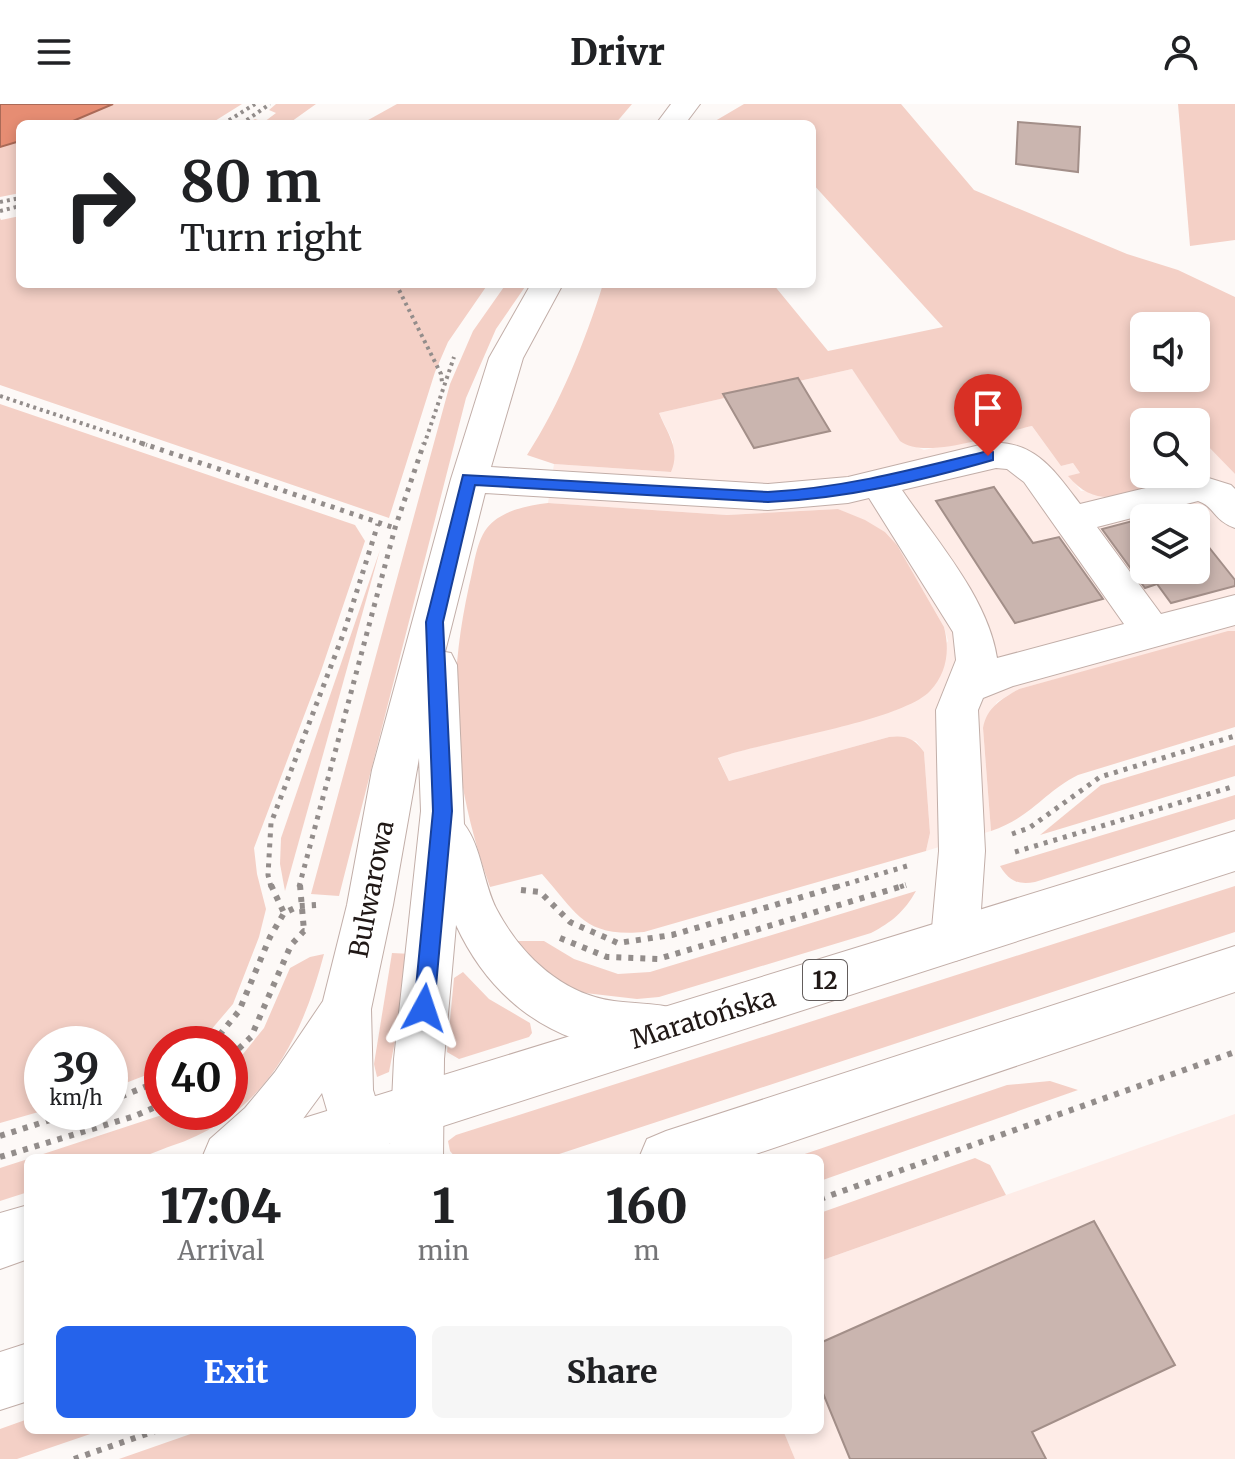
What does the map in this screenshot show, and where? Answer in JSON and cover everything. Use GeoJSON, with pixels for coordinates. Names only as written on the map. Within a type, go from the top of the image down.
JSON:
{"type":"FeatureCollection","features":[{"type":"Feature","properties":{"kind":"street"},"geometry":{"type":"LineString","coordinates":[[673,120],[686,104]]}},
{"type":"Feature","properties":{"kind":"street","name":"Bulwarowa"},"geometry":{"type":"LineString","coordinates":[[362,1143],[347,1090],[346,1009],[367,918],[394,770],[469,479],[506,358],[545,288]]}},
{"type":"Feature","properties":{"kind":"street"},"geometry":{"type":"LineString","coordinates":[[469,479],[768,497],[826,494],[1002,454],[1025,461],[1152,632]]}},
{"type":"Feature","properties":{"kind":"street"},"geometry":{"type":"LineString","coordinates":[[878,483],[973,632],[977,660],[957,710],[960,860],[955,939]]}},
{"type":"Feature","properties":{"kind":"street"},"geometry":{"type":"LineString","coordinates":[[1070,520],[1199,488],[1218,494],[1235,514]]}},
{"type":"Feature","properties":{"kind":"street"},"geometry":{"type":"LineString","coordinates":[[966,687],[1005,672],[1235,610]]}},
{"type":"Feature","properties":{"kind":"street","name":"Bulwarowa"},"geometry":{"type":"LineString","coordinates":[[416,1134],[443,811],[434,622]]}},
{"type":"Feature","properties":{"kind":"street"},"geometry":{"type":"LineString","coordinates":[[443,811],[473,912],[490,948],[509,971],[528,988],[578,1017],[620,1025],[669,1029]]}},
{"type":"Feature","properties":{"kind":"street","name":"Maratońska"},"geometry":{"type":"LineString","coordinates":[[289,1154],[416,1134],[669,1029],[1235,851]]}},
{"type":"Feature","properties":{"kind":"street"},"geometry":{"type":"LineString","coordinates":[[678,1154],[1235,969]]}},
{"type":"Feature","properties":{"kind":"street"},"geometry":{"type":"LineString","coordinates":[[233,1154],[275,1115],[312,1065],[346,1009]]}},
{"type":"Feature","properties":{"kind":"street"},"geometry":{"type":"LineString","coordinates":[[0,1241],[24,1233]]}},
{"type":"Feature","properties":{"kind":"street"},"geometry":{"type":"LineString","coordinates":[[0,1381],[24,1373]]}},
{"type":"Feature","properties":{"kind":"path"},"geometry":{"type":"LineString","coordinates":[[229,120],[255,104]]}},
{"type":"Feature","properties":{"kind":"path"},"geometry":{"type":"LineString","coordinates":[[247,120],[270,104]]}},
{"type":"Feature","properties":{"kind":"path"},"geometry":{"type":"LineString","coordinates":[[398,288],[441,374],[442,383]]}},
{"type":"Feature","properties":{"kind":"path"},"geometry":{"type":"LineString","coordinates":[[304,931],[299,888],[395,528],[442,383],[455,355]]}},
{"type":"Feature","properties":{"kind":"path"},"geometry":{"type":"LineString","coordinates":[[0,396],[395,528]]}},
{"type":"Feature","properties":{"kind":"path"},"geometry":{"type":"LineString","coordinates":[[284,913],[274,896],[268,875],[271,823],[344,632],[378,524]]}},
{"type":"Feature","properties":{"kind":"path"},"geometry":{"type":"LineString","coordinates":[[473,912],[528,916],[590,955],[632,962],[658,959],[960,860],[1029,828],[1100,777],[1235,736]]}},
{"type":"Feature","properties":{"kind":"path"},"geometry":{"type":"LineString","coordinates":[[473,912],[511,891],[540,892],[570,922],[593,935],[618,943],[640,942],[1235,786]]}},
{"type":"Feature","properties":{"kind":"path"},"geometry":{"type":"LineString","coordinates":[[227,1026],[239,1011],[270,937],[284,913],[299,906],[367,918]]}},
{"type":"Feature","properties":{"kind":"path"},"geometry":{"type":"LineString","coordinates":[[248,1040],[268,1004],[291,945],[304,931],[367,918]]}},
{"type":"Feature","properties":{"kind":"path"},"geometry":{"type":"LineString","coordinates":[[824,1198],[1235,1052]]}},
{"type":"Feature","properties":{"kind":"path"},"geometry":{"type":"LineString","coordinates":[[0,1157],[144,1112]]}},
{"type":"Feature","properties":{"kind":"path"},"geometry":{"type":"LineString","coordinates":[[0,1136],[24,1128]]}},
{"type":"Feature","properties":{"kind":"path"},"geometry":{"type":"LineString","coordinates":[[74,1459],[146,1434]]}},
{"type":"Feature","properties":{"kind":"shaded area"},"geometry":{"type":"Polygon","coordinates":[[[0,104],[113,104],[75,120],[16,120],[16,142],[0,147],[0,104]]]}},
{"type":"Feature","properties":{"kind":"shaded area"},"geometry":{"type":"Polygon","coordinates":[[[113,104],[242,104],[216,120],[75,120],[113,104]]]}},
{"type":"Feature","properties":{"kind":"shaded area"},"geometry":{"type":"Polygon","coordinates":[[[276,104],[316,104],[294,120],[267,120],[276,113],[269,110],[276,104]]]}},
{"type":"Feature","properties":{"kind":"shaded area"},"geometry":{"type":"Polygon","coordinates":[[[397,104],[632,104],[618,120],[368,120],[397,104]]]}},
{"type":"Feature","properties":{"kind":"shaded area"},"geometry":{"type":"Polygon","coordinates":[[[744,104],[901,104],[974,190],[1127,254],[1178,270],[1235,297],[1235,474],[1210,448],[1210,408],[1130,408],[1130,488],[1155,488],[1119,496],[1098,496],[1078,486],[1068,476],[1080,473],[1073,463],[1061,466],[1032,426],[945,447],[912,446],[900,441],[852,369],[659,413],[674,448],[671,472],[554,464],[527,455],[571,372],[602,288],[776,288],[828,351],[943,327],[816,187],[816,120],[717,120],[744,104]]]}},
{"type":"Feature","properties":{"kind":"shaded area"},"geometry":{"type":"Polygon","coordinates":[[[1178,104],[1235,104],[1235,240],[1190,246],[1178,104]]]}},
{"type":"Feature","properties":{"kind":"shaded area"},"geometry":{"type":"Polygon","coordinates":[[[16,142],[16,194],[0,197],[0,147],[16,142]]]}},
{"type":"Feature","properties":{"kind":"shaded area"},"geometry":{"type":"Polygon","coordinates":[[[16,217],[16,288],[485,288],[448,342],[435,372],[389,518],[0,385],[1,220],[16,217]]]}},
{"type":"Feature","properties":{"kind":"shaded area"},"geometry":{"type":"Polygon","coordinates":[[[503,288],[524,288],[496,329],[466,398],[339,896],[311,894],[450,384],[473,331],[503,288]]]}},
{"type":"Feature","properties":{"kind":"shaded area"},"geometry":{"type":"Polygon","coordinates":[[[852,369],[900,440],[924,450],[1032,426],[1061,466],[1073,463],[1080,473],[1069,476],[1081,491],[1210,488],[1210,447],[1235,474],[1235,631],[1019,689],[997,702],[983,728],[991,831],[926,851],[930,833],[924,752],[916,741],[889,737],[729,781],[718,757],[899,709],[948,641],[944,627],[897,545],[885,532],[838,509],[727,515],[548,503],[554,464],[671,472],[673,442],[659,413],[852,369]]]}},
{"type":"Feature","properties":{"kind":"shaded area"},"geometry":{"type":"Polygon","coordinates":[[[0,404],[355,525],[365,541],[321,671],[254,848],[266,909],[259,937],[233,1004],[214,1026],[144,1026],[144,1076],[128,1082],[128,1026],[24,1026],[24,1116],[0,1123],[0,404]]]}},
{"type":"Feature","properties":{"kind":"shaded area"},"geometry":{"type":"Polygon","coordinates":[[[548,503],[727,515],[838,509],[885,532],[897,545],[944,627],[946,661],[936,684],[915,702],[892,712],[718,758],[729,781],[889,737],[909,738],[924,752],[930,833],[926,851],[644,932],[607,931],[594,926],[574,911],[542,874],[490,887],[468,811],[457,738],[455,701],[461,626],[477,549],[487,528],[507,513],[548,503]]]}},
{"type":"Feature","properties":{"kind":"shaded area"},"geometry":{"type":"Polygon","coordinates":[[[380,550],[285,891],[280,864],[281,838],[380,550]]]}},
{"type":"Feature","properties":{"kind":"shaded area"},"geometry":{"type":"Polygon","coordinates":[[[1235,631],[1235,727],[1078,775],[1028,812],[991,831],[983,728],[996,704],[1019,689],[1235,631]]]}},
{"type":"Feature","properties":{"kind":"shaded area"},"geometry":{"type":"Polygon","coordinates":[[[1235,745],[1235,776],[1040,835],[1101,785],[1235,745]]]}},
{"type":"Feature","properties":{"kind":"shaded area"},"geometry":{"type":"Polygon","coordinates":[[[1235,795],[1235,819],[1035,882],[1014,881],[1000,866],[1235,795]]]}},
{"type":"Feature","properties":{"kind":"shaded area"},"geometry":{"type":"Polygon","coordinates":[[[1235,886],[1235,932],[559,1154],[453,1154],[448,1141],[456,1135],[1235,886]]]}},
{"type":"Feature","properties":{"kind":"shaded area"},"geometry":{"type":"Polygon","coordinates":[[[916,891],[897,916],[871,933],[659,997],[637,999],[585,993],[554,981],[510,941],[544,941],[574,959],[618,974],[650,972],[916,891]]]}},
{"type":"Feature","properties":{"kind":"shaded area"},"geometry":{"type":"Polygon","coordinates":[[[392,953],[412,954],[389,1072],[377,1077],[374,1064],[392,953]]]}},
{"type":"Feature","properties":{"kind":"shaded area"},"geometry":{"type":"Polygon","coordinates":[[[324,954],[315,986],[290,1046],[273,1072],[248,1100],[248,1048],[264,1028],[290,968],[310,957],[324,954]]]}},
{"type":"Feature","properties":{"kind":"shaded area"},"geometry":{"type":"Polygon","coordinates":[[[463,972],[489,999],[530,1023],[532,1033],[529,1037],[459,1059],[447,1052],[454,978],[463,972]]]}},
{"type":"Feature","properties":{"kind":"shaded area"},"geometry":{"type":"Polygon","coordinates":[[[1050,1081],[1078,1090],[824,1180],[824,1154],[805,1154],[1007,1085],[1050,1081]]]}},
{"type":"Feature","properties":{"kind":"shaded area"},"geometry":{"type":"Polygon","coordinates":[[[1235,1114],[1235,1459],[795,1459],[785,1434],[824,1434],[824,1260],[1235,1114]]]}},
{"type":"Feature","properties":{"kind":"shaded area"},"geometry":{"type":"Polygon","coordinates":[[[144,1121],[144,1130],[208,1130],[150,1154],[43,1154],[116,1130],[128,1130],[128,1126],[144,1121]]]}},
{"type":"Feature","properties":{"kind":"shaded area"},"geometry":{"type":"Polygon","coordinates":[[[975,1158],[990,1165],[1006,1195],[824,1260],[824,1212],[975,1158]]]}},
{"type":"Feature","properties":{"kind":"shaded area"},"geometry":{"type":"Polygon","coordinates":[[[24,1160],[24,1193],[0,1201],[0,1168],[24,1160]]]}},
{"type":"Feature","properties":{"kind":"shaded area"},"geometry":{"type":"Polygon","coordinates":[[[24,1420],[24,1434],[90,1434],[17,1459],[0,1459],[0,1429],[24,1420]]]}},
{"type":"Feature","properties":{"kind":"shaded area"},"geometry":{"type":"Polygon","coordinates":[[[191,1434],[785,1434],[795,1459],[119,1459],[191,1434]]]}},
{"type":"Feature","properties":{"kind":"building"},"geometry":{"type":"Polygon","coordinates":[[[1018,122],[1080,127],[1078,172],[1016,164],[1018,122]]]}},
{"type":"Feature","properties":{"kind":"building"},"geometry":{"type":"Polygon","coordinates":[[[798,378],[830,431],[754,448],[723,394],[798,378]]]}},
{"type":"Feature","properties":{"kind":"building"},"geometry":{"type":"Polygon","coordinates":[[[994,487],[1033,543],[1059,537],[1103,599],[1015,623],[936,501],[994,487]]]}},
{"type":"Feature","properties":{"kind":"building"},"geometry":{"type":"Polygon","coordinates":[[[1130,522],[1130,567],[1102,529],[1130,522]]]}},
{"type":"Feature","properties":{"kind":"building"},"geometry":{"type":"Polygon","coordinates":[[[1210,549],[1235,580],[1235,586],[1171,603],[1157,584],[1210,584],[1210,549]]]}},
{"type":"Feature","properties":{"kind":"building"},"geometry":{"type":"Polygon","coordinates":[[[1094,1221],[1175,1365],[1032,1432],[1046,1459],[850,1459],[824,1396],[824,1341],[1094,1221]]]}},
{"type":"Feature","properties":{"kind":"route"},"geometry":{"type":"LineString","coordinates":[[424,1008],[443,811],[434,622],[469,479],[768,497],[802,496],[848,490],[988,456]]}}]}
